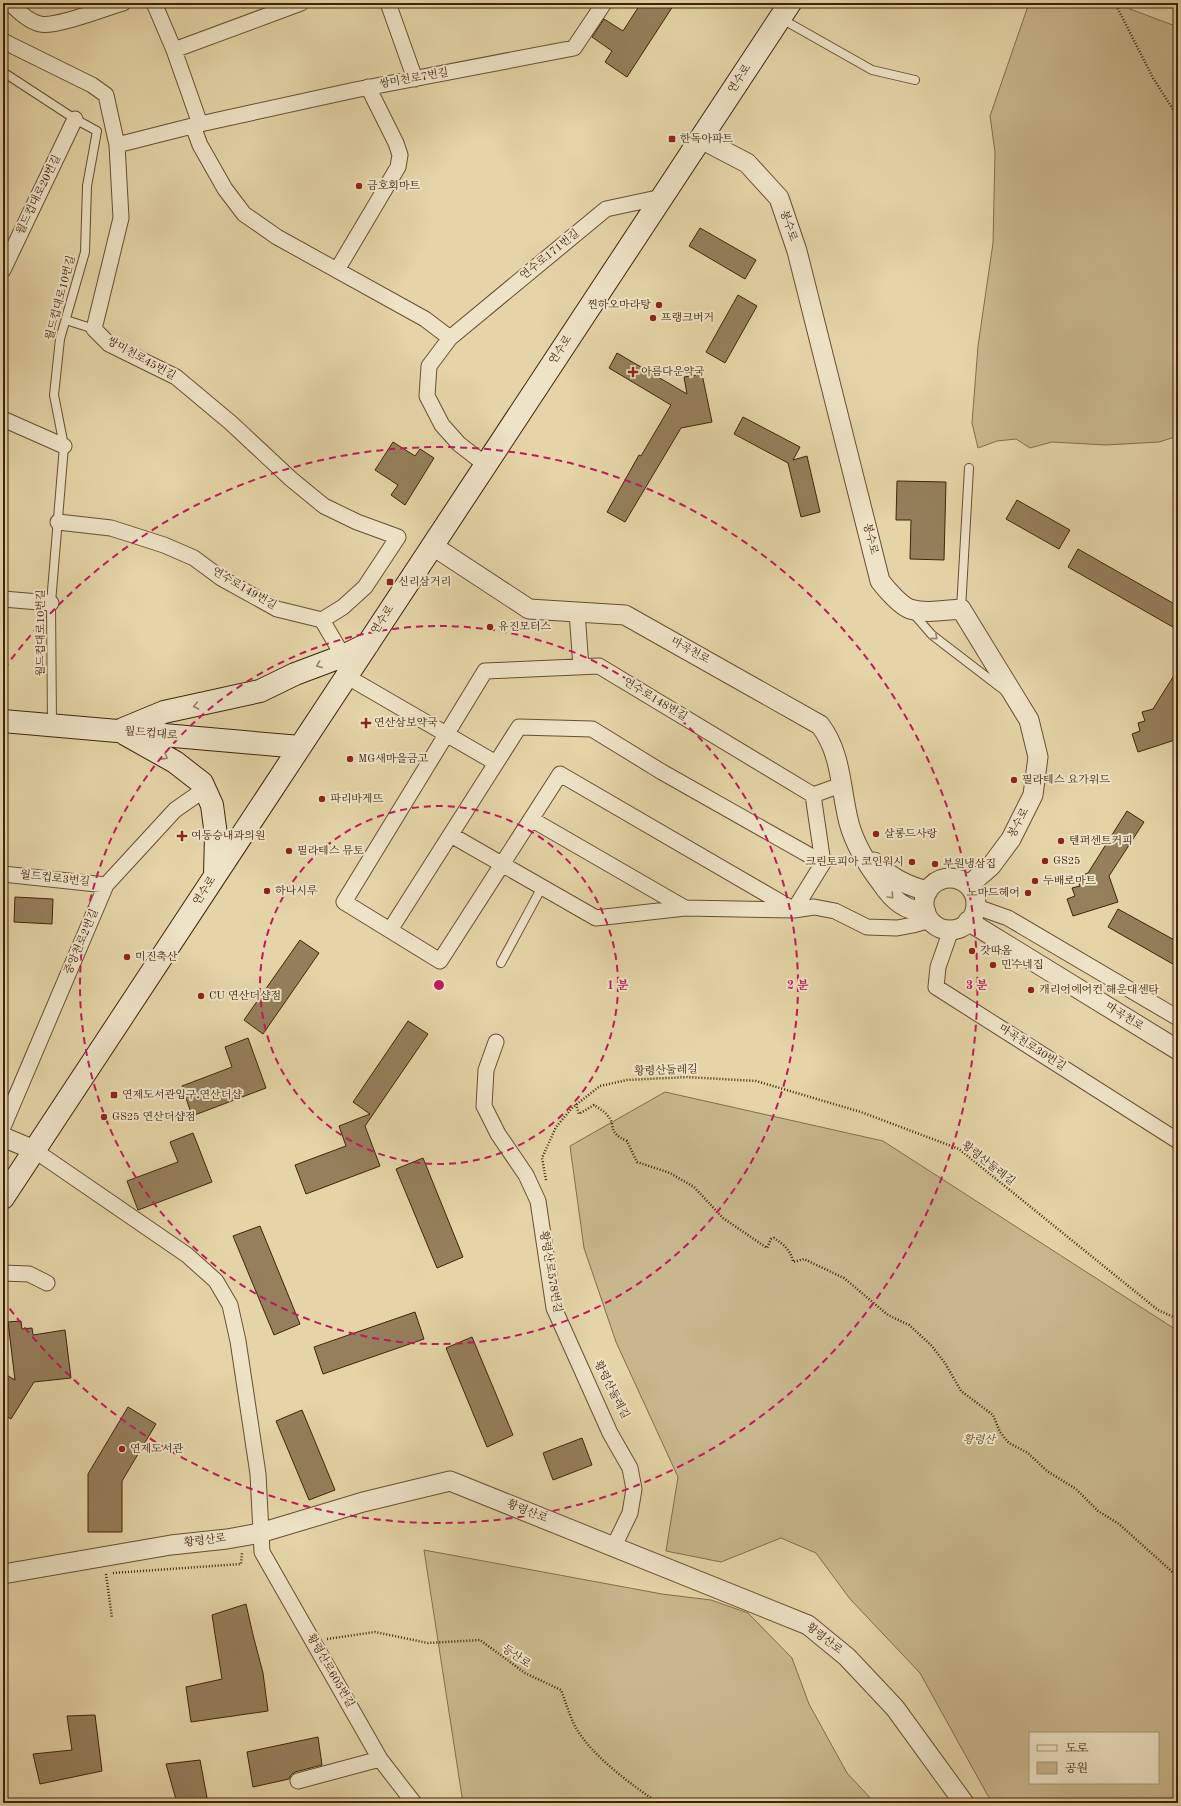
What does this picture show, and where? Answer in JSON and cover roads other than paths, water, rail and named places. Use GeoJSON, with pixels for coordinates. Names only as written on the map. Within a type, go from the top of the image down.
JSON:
{"type":"FeatureCollection","features":[{"type":"Feature","properties":{"kind":"main road","name":"연수로"},"geometry":{"type":"LineString","coordinates":[[3,1198],[300,747],[345,666],[368,644],[785,11]]}},
{"type":"Feature","properties":{"kind":"main road"},"geometry":{"type":"LineString","coordinates":[[119,731],[164,712],[260,691],[295,674],[345,666]]}},
{"type":"Feature","properties":{"kind":"main road","name":"월드컵대로"},"geometry":{"type":"LineString","coordinates":[[3,720],[300,747]]}},
{"type":"Feature","properties":{"kind":"main road"},"geometry":{"type":"LineString","coordinates":[[119,731],[183,767],[202,783],[212,805],[216,835],[215,875]]}},
{"type":"Feature","properties":{"kind":"street"},"geometry":{"type":"LineString","coordinates":[[10,3],[19,12],[40,24],[54,24],[123,3]]}},
{"type":"Feature","properties":{"kind":"street"},"geometry":{"type":"LineString","coordinates":[[154,3],[174,50],[197,125],[200,145],[224,188],[244,214],[277,237],[425,319],[450,338]]}},
{"type":"Feature","properties":{"kind":"street"},"geometry":{"type":"LineString","coordinates":[[174,50],[301,3]]}},
{"type":"Feature","properties":{"kind":"street"},"geometry":{"type":"LineString","coordinates":[[388,3],[415,79]]}},
{"type":"Feature","properties":{"kind":"street","name":"쌍미천로7번길"},"geometry":{"type":"LineString","coordinates":[[117,145],[197,125],[368,87],[574,48],[604,3]]}},
{"type":"Feature","properties":{"kind":"street"},"geometry":{"type":"LineString","coordinates":[[3,41],[92,85],[106,95],[117,145],[121,218],[94,329]]}},
{"type":"Feature","properties":{"kind":"street"},"geometry":{"type":"LineString","coordinates":[[337,270],[398,167],[400,156],[396,143],[368,87]]}},
{"type":"Feature","properties":{"kind":"street","name":"월드컵대로20번길"},"geometry":{"type":"LineString","coordinates":[[3,270],[75,119]]}},
{"type":"Feature","properties":{"kind":"street","name":"봉수로"},"geometry":{"type":"LineString","coordinates":[[701,139],[748,163],[779,198],[797,251],[880,581],[887,590],[909,608]]}},
{"type":"Feature","properties":{"kind":"street","name":"연수로171번길"},"geometry":{"type":"LineString","coordinates":[[486,464],[459,444],[442,425],[427,396],[429,366],[450,338],[606,209],[662,197]]}},
{"type":"Feature","properties":{"kind":"street","name":"쌍미천로45번길"},"geometry":{"type":"LineString","coordinates":[[94,329],[109,344],[176,377],[231,423],[291,479],[324,506],[358,522],[398,537],[365,587],[343,607],[322,620]]}},
{"type":"Feature","properties":{"kind":"street"},"geometry":{"type":"LineString","coordinates":[[3,419],[64,446]]}},
{"type":"Feature","properties":{"kind":"street","name":"연수로149번길"},"geometry":{"type":"LineString","coordinates":[[58,522],[111,528],[164,545],[194,558],[221,578],[277,609],[322,620]]}},
{"type":"Feature","properties":{"kind":"street","name":"마곡천로"},"geometry":{"type":"LineString","coordinates":[[433,546],[529,609],[625,615],[820,725],[834,748],[850,824],[869,867],[890,896],[900,905],[928,916],[939,928],[951,930]]}},
{"type":"Feature","properties":{"kind":"street"},"geometry":{"type":"LineString","coordinates":[[3,599],[50,603]]}},
{"type":"Feature","properties":{"kind":"street"},"geometry":{"type":"LineString","coordinates":[[909,608],[930,611],[961,609]]}},
{"type":"Feature","properties":{"kind":"street","name":"봉수로"},"geometry":{"type":"LineString","coordinates":[[961,609],[1028,720],[1038,757],[1033,795],[1011,839],[991,866],[969,885]]}},
{"type":"Feature","properties":{"kind":"street"},"geometry":{"type":"LineString","coordinates":[[578,612],[581,667]]}},
{"type":"Feature","properties":{"kind":"street"},"geometry":{"type":"LineString","coordinates":[[322,620],[345,666],[447,734],[496,763]]}},
{"type":"Feature","properties":{"kind":"street","name":"연수로148번길"},"geometry":{"type":"LineString","coordinates":[[794,910],[560,774],[440,961],[344,902],[486,671],[599,666],[812,795]]}},
{"type":"Feature","properties":{"kind":"street"},"geometry":{"type":"LineString","coordinates":[[390,930],[519,727],[592,729],[662,772],[823,863]]}},
{"type":"Feature","properties":{"kind":"street"},"geometry":{"type":"LineString","coordinates":[[794,910],[823,863],[812,795],[841,786]]}},
{"type":"Feature","properties":{"kind":"street","name":"중앙천로2번길"},"geometry":{"type":"LineString","coordinates":[[3,1127],[106,885],[175,810],[205,789]]}},
{"type":"Feature","properties":{"kind":"street"},"geometry":{"type":"LineString","coordinates":[[531,819],[685,908]]}},
{"type":"Feature","properties":{"kind":"street"},"geometry":{"type":"LineString","coordinates":[[451,835],[596,918],[685,908],[794,910],[814,907],[835,911],[867,927],[897,928],[913,925],[928,916],[924,902],[928,891],[936,882],[947,878],[959,879],[969,885],[975,895],[972,914],[963,927],[951,930]]}},
{"type":"Feature","properties":{"kind":"street","name":"마곡천로"},"geometry":{"type":"LineString","coordinates":[[862,852],[887,874],[900,882],[912,888],[928,891]]}},
{"type":"Feature","properties":{"kind":"street","name":"월드컵로3번길"},"geometry":{"type":"LineString","coordinates":[[3,874],[106,885]]}},
{"type":"Feature","properties":{"kind":"street"},"geometry":{"type":"LineString","coordinates":[[972,914],[1008,918],[1178,1018]]}},
{"type":"Feature","properties":{"kind":"street","name":"마곡천로"},"geometry":{"type":"LineString","coordinates":[[972,914],[1178,1050]]}},
{"type":"Feature","properties":{"kind":"street","name":"마곡천로30번길"},"geometry":{"type":"LineString","coordinates":[[951,930],[938,967],[936,987],[1178,1141]]}},
{"type":"Feature","properties":{"kind":"street","name":"황령산로578번길"},"geometry":{"type":"LineString","coordinates":[[496,1042],[486,1070],[484,1106],[498,1134],[526,1175],[538,1201],[554,1308],[610,1433],[630,1468],[634,1489],[630,1512],[614,1546]]}},
{"type":"Feature","properties":{"kind":"street"},"geometry":{"type":"LineString","coordinates":[[3,1137],[34,1150]]}},
{"type":"Feature","properties":{"kind":"street","name":"황령산로605번길"},"geometry":{"type":"LineString","coordinates":[[34,1150],[186,1255],[216,1281],[230,1305],[238,1341],[258,1474],[252,1534],[380,1760],[414,1803]]}},
{"type":"Feature","properties":{"kind":"street"},"geometry":{"type":"LineString","coordinates":[[3,1273],[29,1274],[41,1278],[47,1283]]}},
{"type":"Feature","properties":{"kind":"street","name":"황령산로"},"geometry":{"type":"LineString","coordinates":[[3,1574],[171,1545],[252,1534],[363,1502],[450,1481],[808,1625],[848,1658],[895,1708],[964,1803]]}},
{"type":"Feature","properties":{"kind":"street"},"geometry":{"type":"LineString","coordinates":[[298,1781],[380,1760]]}},
{"type":"Feature","properties":{"kind":"lane"},"geometry":{"type":"LineString","coordinates":[[785,11],[872,70],[914,80]]}},
{"type":"Feature","properties":{"kind":"lane","name":"월드컵대로10번길"},"geometry":{"type":"LineString","coordinates":[[3,72],[75,119],[97,131],[86,186],[85,252],[60,339],[54,395],[64,446],[50,603],[52,725]]}},
{"type":"Feature","properties":{"kind":"lane"},"geometry":{"type":"LineString","coordinates":[[66,320],[94,329]]}},
{"type":"Feature","properties":{"kind":"lane"},"geometry":{"type":"LineString","coordinates":[[961,609],[969,468]]}},
{"type":"Feature","properties":{"kind":"lane"},"geometry":{"type":"LineString","coordinates":[[909,608],[932,635],[1015,698]]}},
{"type":"Feature","properties":{"kind":"lane"},"geometry":{"type":"LineString","coordinates":[[501,963],[542,887]]}},
{"type":"Feature","properties":{"kind":"place","name":"한독아파트"},"geometry":{"type":"Point","coordinates":[672,139]}},
{"type":"Feature","properties":{"kind":"place","name":"금호회마트"},"geometry":{"type":"Point","coordinates":[359,186]}},
{"type":"Feature","properties":{"kind":"place","name":"찐하오마라탕"},"geometry":{"type":"Point","coordinates":[659,305]}},
{"type":"Feature","properties":{"kind":"place","name":"프랭크버거"},"geometry":{"type":"Point","coordinates":[653,318]}},
{"type":"Feature","properties":{"kind":"place","name":"아름다운약국"},"geometry":{"type":"Point","coordinates":[633,372]}},
{"type":"Feature","properties":{"kind":"place","name":"신리삼거리"},"geometry":{"type":"Point","coordinates":[390,582]}},
{"type":"Feature","properties":{"kind":"place","name":"유진모터스"},"geometry":{"type":"Point","coordinates":[490,627]}},
{"type":"Feature","properties":{"kind":"place","name":"연산삼보약국"},"geometry":{"type":"Point","coordinates":[366,723]}},
{"type":"Feature","properties":{"kind":"place","name":"MG새마을금고"},"geometry":{"type":"Point","coordinates":[350,759]}},
{"type":"Feature","properties":{"kind":"place","name":"필라테스 요가위드"},"geometry":{"type":"Point","coordinates":[1014,780]}},
{"type":"Feature","properties":{"kind":"place","name":"파리바게뜨"},"geometry":{"type":"Point","coordinates":[322,799]}},
{"type":"Feature","properties":{"kind":"place","name":"살롱드사랑"},"geometry":{"type":"Point","coordinates":[876,834]}},
{"type":"Feature","properties":{"kind":"place","name":"여동승내과의원"},"geometry":{"type":"Point","coordinates":[182,836]}},
{"type":"Feature","properties":{"kind":"place","name":"텐퍼센트커피"},"geometry":{"type":"Point","coordinates":[1061,841]}},
{"type":"Feature","properties":{"kind":"place","name":"필라테스 뮤토"},"geometry":{"type":"Point","coordinates":[289,851]}},
{"type":"Feature","properties":{"kind":"place","name":"GS25"},"geometry":{"type":"Point","coordinates":[1045,861]}},
{"type":"Feature","properties":{"kind":"place","name":"크린토피아 코인워시"},"geometry":{"type":"Point","coordinates":[912,862]}},
{"type":"Feature","properties":{"kind":"place","name":"부원냉삼집"},"geometry":{"type":"Point","coordinates":[935,864]}},
{"type":"Feature","properties":{"kind":"place","name":"두배로마트"},"geometry":{"type":"Point","coordinates":[1035,881]}},
{"type":"Feature","properties":{"kind":"place","name":"하나시루"},"geometry":{"type":"Point","coordinates":[267,891]}},
{"type":"Feature","properties":{"kind":"place","name":"노마드헤어"},"geometry":{"type":"Point","coordinates":[1028,893]}},
{"type":"Feature","properties":{"kind":"place","name":"갓따옴"},"geometry":{"type":"Point","coordinates":[972,951]}},
{"type":"Feature","properties":{"kind":"place","name":"미진축산"},"geometry":{"type":"Point","coordinates":[127,957]}},
{"type":"Feature","properties":{"kind":"place","name":"민수네집"},"geometry":{"type":"Point","coordinates":[993,965]}},
{"type":"Feature","properties":{"kind":"place","name":"캐리어에어컨 해운대센타"},"geometry":{"type":"Point","coordinates":[1031,990]}},
{"type":"Feature","properties":{"kind":"place","name":"CU 연산더샵점"},"geometry":{"type":"Point","coordinates":[201,996]}},
{"type":"Feature","properties":{"kind":"place","name":"연제도서관입구.연산더샵"},"geometry":{"type":"Point","coordinates":[114,1095]}},
{"type":"Feature","properties":{"kind":"place","name":"GS25 연산더샵점"},"geometry":{"type":"Point","coordinates":[104,1117]}},
{"type":"Feature","properties":{"kind":"place","name":"연제도서관"},"geometry":{"type":"Point","coordinates":[122,1449]}},
{"type":"Feature","properties":{"kind":"park label","name":"황령산"},"geometry":{"type":"Point","coordinates":[979,1440]}}]}
